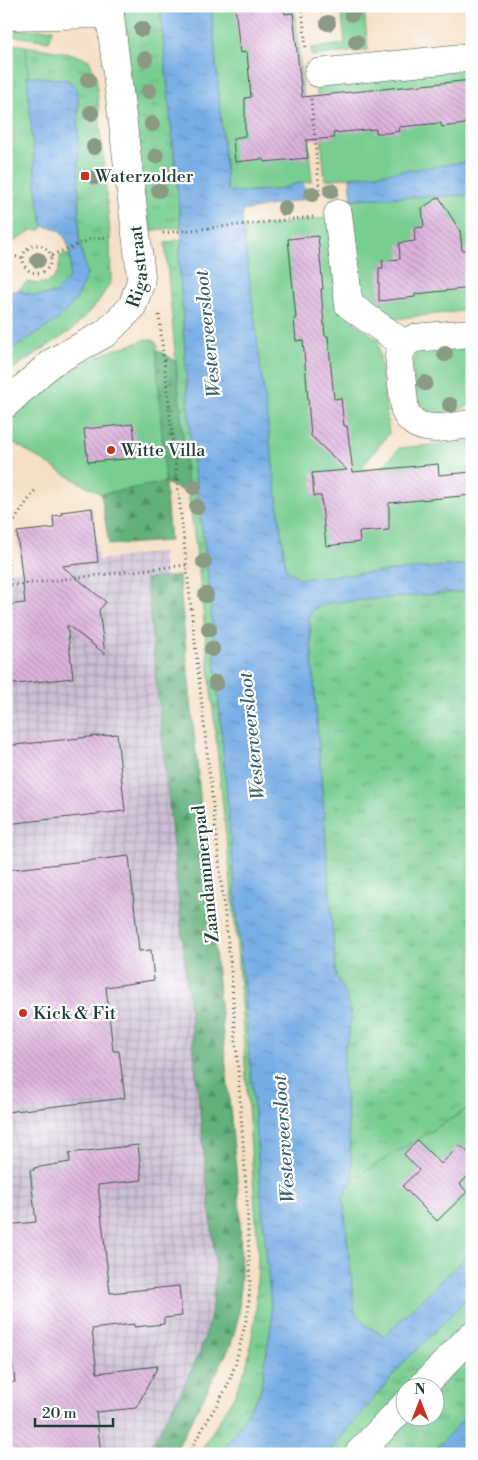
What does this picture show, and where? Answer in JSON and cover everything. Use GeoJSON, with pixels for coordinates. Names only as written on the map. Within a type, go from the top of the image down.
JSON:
{"type":"FeatureCollection","features":[{"type":"Feature","properties":{"kind":"street"},"geometry":{"type":"LineString","coordinates":[[6,16],[109,10]]}},
{"type":"Feature","properties":{"kind":"street","name":"Rigastraat"},"geometry":{"type":"LineString","coordinates":[[6,404],[51,363],[106,333],[132,307],[140,284],[141,276],[109,10]]}},
{"type":"Feature","properties":{"kind":"street"},"geometry":{"type":"LineString","coordinates":[[312,74],[472,57]]}},
{"type":"Feature","properties":{"kind":"street"},"geometry":{"type":"LineString","coordinates":[[330,215],[349,305],[404,344]]}},
{"type":"Feature","properties":{"kind":"street"},"geometry":{"type":"LineString","coordinates":[[472,333],[415,338],[404,344],[399,356],[405,411],[408,418],[421,428],[472,424]]}},
{"type":"Feature","properties":{"kind":"street"},"geometry":{"type":"LineString","coordinates":[[431,1378],[472,1335]]}},
{"type":"Feature","properties":{"kind":"street"},"geometry":{"type":"LineString","coordinates":[[358,1454],[396,1414]]}},
{"type":"Feature","properties":{"kind":"path"},"geometry":{"type":"LineString","coordinates":[[172,233],[330,215],[302,6]]}},
{"type":"Feature","properties":{"kind":"path"},"geometry":{"type":"LineString","coordinates":[[52,255],[94,238]]}},
{"type":"Feature","properties":{"kind":"path"},"geometry":{"type":"LineString","coordinates":[[36,245],[46,248],[52,255],[51,263],[47,270],[38,273],[31,272],[24,265],[23,258],[27,249],[36,245]]}},
{"type":"Feature","properties":{"kind":"path"},"geometry":{"type":"LineString","coordinates":[[6,255],[23,258]]}},
{"type":"Feature","properties":{"kind":"path","name":"Zaandammerpad"},"geometry":{"type":"LineString","coordinates":[[140,284],[159,314],[231,970],[247,1200],[250,1285],[248,1312],[236,1362],[227,1387],[188,1454]]}},
{"type":"Feature","properties":{"kind":"path"},"geometry":{"type":"LineString","coordinates":[[6,533],[35,490]]}},
{"type":"Feature","properties":{"kind":"path"},"geometry":{"type":"LineString","coordinates":[[6,544],[11,586]]}},
{"type":"Feature","properties":{"kind":"path"},"geometry":{"type":"LineString","coordinates":[[6,586],[186,565]]}},
{"type":"Feature","properties":{"kind":"shaded area"},"geometry":{"type":"Polygon","coordinates":[[[162,552],[237,1312],[161,1454],[6,1454],[6,572],[162,552]]]}},
{"type":"Feature","properties":{"kind":"green space"},"geometry":{"type":"Polygon","coordinates":[[[122,6],[160,6],[181,227],[146,231],[122,6]]]}},
{"type":"Feature","properties":{"kind":"green space"},"geometry":{"type":"Polygon","coordinates":[[[211,6],[294,6],[312,181],[276,190],[230,192],[227,189],[211,6]]]}},
{"type":"Feature","properties":{"kind":"green space"},"geometry":{"type":"Polygon","coordinates":[[[392,6],[364,9],[368,50],[312,56],[311,48],[345,44],[341,7],[392,6]]]}},
{"type":"Feature","properties":{"kind":"green space"},"geometry":{"type":"Polygon","coordinates":[[[6,28],[17,30],[53,29],[49,41],[6,35],[6,28]]]}},
{"type":"Feature","properties":{"kind":"green space"},"geometry":{"type":"Polygon","coordinates":[[[6,43],[26,46],[37,195],[43,226],[41,230],[32,230],[6,247],[6,43]]]}},
{"type":"Feature","properties":{"kind":"green space"},"geometry":{"type":"Polygon","coordinates":[[[26,46],[73,54],[89,60],[96,76],[110,235],[111,282],[98,302],[71,331],[9,371],[6,375],[6,353],[87,274],[79,241],[78,95],[75,86],[67,80],[27,76],[26,46]]]}},
{"type":"Feature","properties":{"kind":"green space"},"geometry":{"type":"Polygon","coordinates":[[[472,69],[472,161],[430,168],[325,180],[316,84],[472,69]]]}},
{"type":"Feature","properties":{"kind":"green space"},"geometry":{"type":"Polygon","coordinates":[[[472,195],[472,310],[385,320],[355,297],[343,200],[472,195]]]}},
{"type":"Feature","properties":{"kind":"green space"},"geometry":{"type":"Polygon","coordinates":[[[332,217],[341,311],[378,340],[389,434],[362,467],[374,477],[399,448],[472,441],[472,564],[300,579],[286,569],[243,229],[332,217]]]}},
{"type":"Feature","properties":{"kind":"green space"},"geometry":{"type":"Polygon","coordinates":[[[182,239],[179,258],[191,448],[207,565],[272,1319],[260,1393],[221,1454],[199,1454],[234,1396],[247,1365],[256,1313],[258,1250],[236,934],[198,562],[188,493],[165,243],[182,239]]]}},
{"type":"Feature","properties":{"kind":"green space"},"geometry":{"type":"Polygon","coordinates":[[[69,253],[71,260],[69,279],[54,294],[36,296],[18,290],[27,282],[42,283],[52,280],[56,276],[60,264],[60,256],[69,253]]]}},
{"type":"Feature","properties":{"kind":"green space"},"geometry":{"type":"Polygon","coordinates":[[[147,339],[153,340],[158,346],[156,349],[165,482],[101,494],[11,441],[6,448],[6,427],[41,392],[69,372],[99,356],[147,339]]]}},
{"type":"Feature","properties":{"kind":"green space"},"geometry":{"type":"Polygon","coordinates":[[[472,346],[472,404],[460,410],[435,414],[424,409],[416,399],[412,368],[415,356],[422,347],[472,346]]]}},
{"type":"Feature","properties":{"kind":"green space"},"geometry":{"type":"Polygon","coordinates":[[[156,349],[176,361],[188,493],[165,483],[170,541],[109,545],[101,494],[165,482],[156,349]]]}},
{"type":"Feature","properties":{"kind":"green space"},"geometry":{"type":"Polygon","coordinates":[[[179,576],[240,1211],[241,1274],[239,1315],[231,1345],[174,1454],[145,1454],[178,1398],[204,1340],[212,1306],[216,1271],[146,579],[179,576]]]}},
{"type":"Feature","properties":{"kind":"green space"},"geometry":{"type":"Polygon","coordinates":[[[472,591],[472,1106],[353,1179],[343,1070],[345,1047],[349,1033],[344,991],[336,976],[309,616],[314,608],[328,603],[472,591]]]}},
{"type":"Feature","properties":{"kind":"green space"},"geometry":{"type":"Polygon","coordinates":[[[472,1106],[472,1251],[384,1336],[367,1326],[355,1313],[343,1197],[353,1179],[472,1106]]]}},
{"type":"Feature","properties":{"kind":"green space"},"geometry":{"type":"Polygon","coordinates":[[[472,1294],[472,1320],[417,1378],[396,1378],[396,1401],[347,1454],[327,1454],[406,1360],[472,1294]]]}},
{"type":"Feature","properties":{"kind":"green space"},"geometry":{"type":"Polygon","coordinates":[[[472,1353],[472,1420],[441,1454],[376,1454],[401,1428],[446,1428],[446,1380],[472,1353]]]}},
{"type":"Feature","properties":{"kind":"water","name":"Westerveersloot"},"geometry":{"type":"Polygon","coordinates":[[[160,6],[211,6],[227,189],[230,192],[276,190],[302,182],[305,189],[305,199],[243,211],[242,219],[286,569],[300,579],[472,564],[472,591],[328,603],[314,608],[309,616],[336,976],[344,991],[351,1013],[343,1070],[353,1179],[343,1197],[355,1313],[367,1326],[384,1336],[472,1251],[472,1294],[406,1360],[327,1454],[221,1454],[260,1393],[272,1319],[207,565],[191,448],[179,258],[182,239],[160,6]]]}},
{"type":"Feature","properties":{"kind":"water"},"geometry":{"type":"Polygon","coordinates":[[[27,76],[67,80],[75,86],[78,95],[79,241],[87,274],[76,300],[59,319],[6,353],[6,293],[18,290],[36,296],[54,294],[69,279],[70,266],[69,246],[63,235],[56,229],[43,226],[37,195],[27,76]]]}},
{"type":"Feature","properties":{"kind":"water"},"geometry":{"type":"Polygon","coordinates":[[[472,161],[472,195],[352,199],[350,178],[472,161]]]}},
{"type":"Feature","properties":{"kind":"water"},"geometry":{"type":"Polygon","coordinates":[[[472,1410],[472,1436],[455,1454],[431,1454],[472,1410]]]}},
{"type":"Feature","properties":{"kind":"building"},"geometry":{"type":"Polygon","coordinates":[[[235,6],[284,6],[285,14],[293,13],[302,97],[472,80],[472,119],[465,120],[465,124],[442,127],[441,123],[399,127],[400,131],[388,133],[376,133],[376,129],[333,133],[334,138],[306,140],[308,158],[264,162],[263,159],[235,162],[233,138],[245,136],[245,98],[251,97],[247,52],[240,53],[235,6]]]}},
{"type":"Feature","properties":{"kind":"building"},"geometry":{"type":"Polygon","coordinates":[[[439,197],[460,231],[462,250],[472,249],[472,288],[415,294],[415,297],[379,301],[379,268],[383,268],[382,261],[400,259],[399,243],[415,241],[414,228],[424,227],[422,208],[439,197]]]}},
{"type":"Feature","properties":{"kind":"building"},"geometry":{"type":"Polygon","coordinates":[[[318,236],[325,336],[328,336],[334,399],[341,398],[344,426],[347,426],[353,472],[438,464],[439,475],[472,472],[472,495],[389,503],[389,530],[359,532],[360,542],[326,546],[321,496],[314,496],[312,473],[347,470],[311,436],[303,340],[296,341],[294,319],[296,318],[288,239],[318,236]]]}},
{"type":"Feature","properties":{"kind":"building","name":"Witte Villa"},"geometry":{"type":"Polygon","coordinates":[[[133,424],[137,458],[88,462],[84,429],[133,424]]]}},
{"type":"Feature","properties":{"kind":"building"},"geometry":{"type":"Polygon","coordinates":[[[92,508],[98,562],[62,566],[106,602],[99,610],[105,654],[67,625],[73,678],[6,685],[6,605],[25,603],[17,532],[54,528],[53,516],[62,515],[61,512],[92,508]]]}},
{"type":"Feature","properties":{"kind":"building"},"geometry":{"type":"Polygon","coordinates":[[[117,734],[125,811],[6,824],[6,746],[117,734]]]}},
{"type":"Feature","properties":{"kind":"building"},"geometry":{"type":"Polygon","coordinates":[[[129,856],[139,951],[151,950],[154,980],[106,987],[113,1051],[119,1051],[125,1098],[6,1112],[6,870],[129,856]]]}},
{"type":"Feature","properties":{"kind":"building"},"geometry":{"type":"Polygon","coordinates":[[[417,1140],[441,1164],[460,1145],[472,1156],[472,1172],[460,1184],[467,1192],[437,1221],[402,1186],[419,1170],[404,1154],[417,1140]]]}},
{"type":"Feature","properties":{"kind":"building"},"geometry":{"type":"Polygon","coordinates":[[[138,1145],[142,1180],[98,1185],[110,1293],[179,1286],[182,1316],[164,1318],[164,1324],[134,1327],[134,1324],[92,1329],[97,1373],[158,1366],[136,1408],[96,1412],[101,1454],[6,1454],[6,1383],[15,1382],[6,1305],[6,1225],[36,1222],[30,1170],[70,1162],[69,1153],[138,1145]]]}},
{"type":"Feature","properties":{"kind":"place","name":"Waterzolder"},"geometry":{"type":"Point","coordinates":[85,176]}},
{"type":"Feature","properties":{"kind":"place","name":"Witte Villa"},"geometry":{"type":"Point","coordinates":[111,450]}},
{"type":"Feature","properties":{"kind":"place","name":"Kick & Fit"},"geometry":{"type":"Point","coordinates":[23,1013]}}]}
